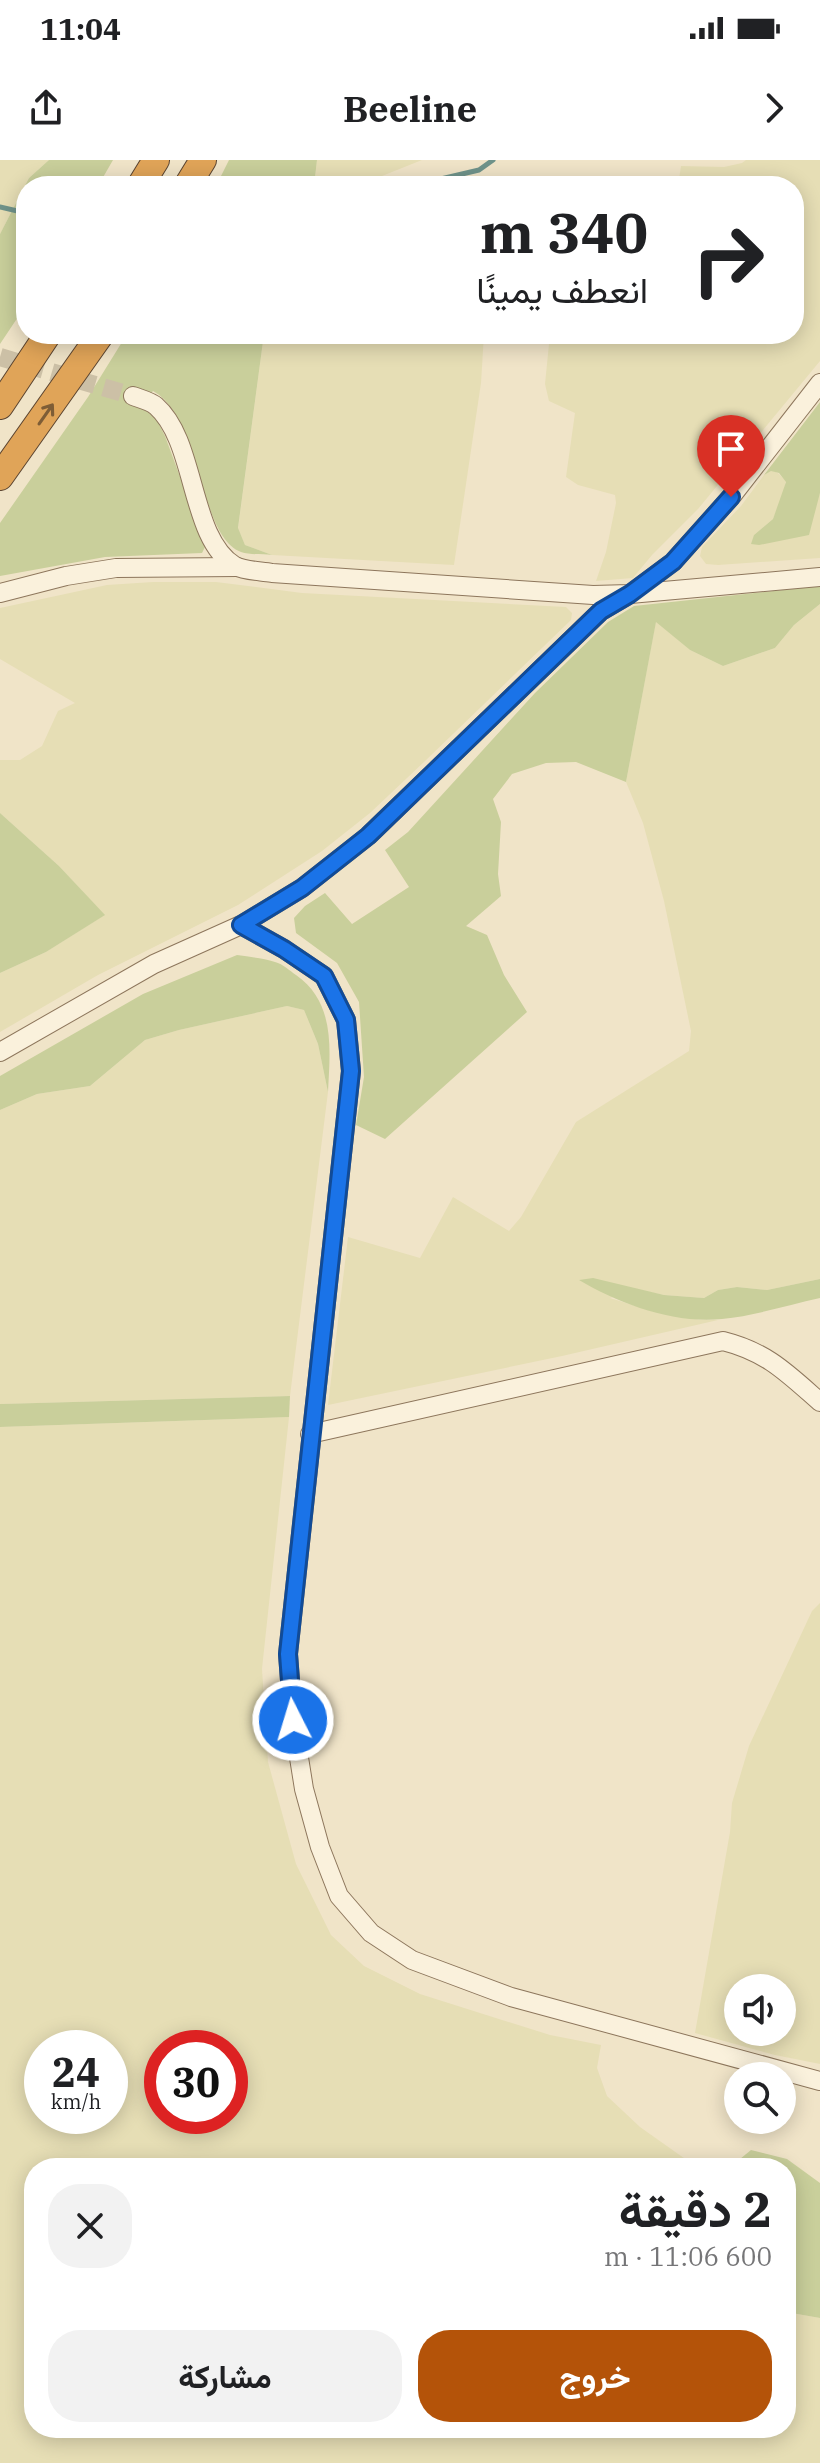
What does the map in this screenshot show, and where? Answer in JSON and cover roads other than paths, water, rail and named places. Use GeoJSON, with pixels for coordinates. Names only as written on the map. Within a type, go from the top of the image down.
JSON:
{"type":"FeatureCollection","features":[{"type":"Feature","properties":{"kind":"highway"},"geometry":{"type":"LineString","coordinates":[[0,406],[41,344]]}},
{"type":"Feature","properties":{"kind":"highway"},"geometry":{"type":"LineString","coordinates":[[0,477],[94,344]]}},
{"type":"Feature","properties":{"kind":"street"},"geometry":{"type":"LineString","coordinates":[[0,1052],[154,964],[241,925],[302,888],[368,836],[601,611],[673,562],[731,497],[820,383]]}},
{"type":"Feature","properties":{"kind":"street"},"geometry":{"type":"LineString","coordinates":[[133,396],[153,404],[174,430],[207,526],[219,551],[237,567]]}},
{"type":"Feature","properties":{"kind":"street"},"geometry":{"type":"LineString","coordinates":[[0,593],[66,576],[116,568],[237,567],[343,578],[593,595],[820,577]]}},
{"type":"Feature","properties":{"kind":"street"},"geometry":{"type":"LineString","coordinates":[[241,925],[324,976],[346,1020],[351,1071],[288,1654],[293,1720],[304,1789],[320,1847],[339,1896],[371,1933],[412,1960],[511,1997],[820,2081]]}},
{"type":"Feature","properties":{"kind":"street"},"geometry":{"type":"LineString","coordinates":[[310,1434],[723,1341],[760,1354],[820,1402]]}},
{"type":"Feature","properties":{"kind":"waterway"},"geometry":{"type":"LineString","coordinates":[[454,176],[479,170],[493,160]]}},
{"type":"Feature","properties":{"kind":"waterway"},"geometry":{"type":"LineString","coordinates":[[0,207],[16,211]]}},
{"type":"Feature","properties":{"kind":"tunnel"},"geometry":{"type":"LineString","coordinates":[[0,357],[133,396]]}}]}
